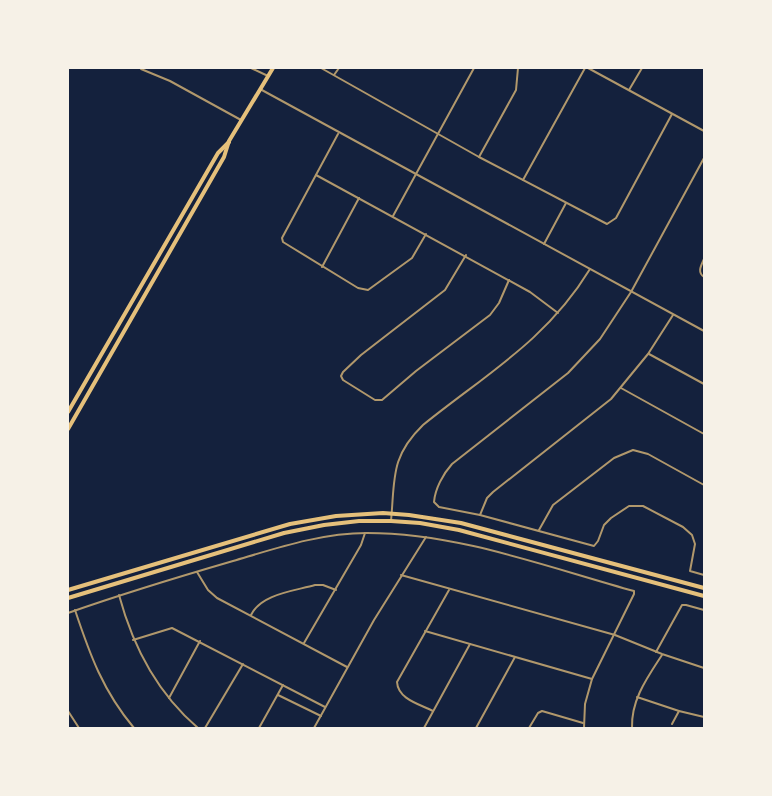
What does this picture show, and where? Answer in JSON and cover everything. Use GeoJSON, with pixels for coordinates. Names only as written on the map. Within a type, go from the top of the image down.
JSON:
{"type":"FeatureCollection","features":[{"type":"Feature","properties":{"kind":"main road"},"geometry":{"type":"LineString","coordinates":[[68,429],[224,157],[229,141],[273,68]]}},
{"type":"Feature","properties":{"kind":"main road"},"geometry":{"type":"LineString","coordinates":[[68,412],[218,153],[229,141]]}},
{"type":"Feature","properties":{"kind":"main road"},"geometry":{"type":"LineString","coordinates":[[68,590],[290,524],[336,516],[392,514],[461,523],[705,588]]}},
{"type":"Feature","properties":{"kind":"main road"},"geometry":{"type":"LineString","coordinates":[[68,598],[301,529],[346,522],[391,521],[459,530],[705,596]]}},
{"type":"Feature","properties":{"kind":"street"},"geometry":{"type":"LineString","coordinates":[[252,68],[268,76]]}},
{"type":"Feature","properties":{"kind":"street"},"geometry":{"type":"LineString","coordinates":[[321,68],[479,157],[604,223],[613,222],[672,114]]}},
{"type":"Feature","properties":{"kind":"street"},"geometry":{"type":"LineString","coordinates":[[334,75],[339,68]]}},
{"type":"Feature","properties":{"kind":"street"},"geometry":{"type":"LineString","coordinates":[[393,216],[474,68]]}},
{"type":"Feature","properties":{"kind":"street"},"geometry":{"type":"LineString","coordinates":[[479,157],[513,97],[518,68]]}},
{"type":"Feature","properties":{"kind":"street"},"geometry":{"type":"LineString","coordinates":[[523,180],[586,68],[705,131]]}},
{"type":"Feature","properties":{"kind":"street"},"geometry":{"type":"LineString","coordinates":[[629,90],[642,68]]}},
{"type":"Feature","properties":{"kind":"street"},"geometry":{"type":"LineString","coordinates":[[141,69],[170,81],[241,120]]}},
{"type":"Feature","properties":{"kind":"street"},"geometry":{"type":"LineString","coordinates":[[260,89],[705,331]]}},
{"type":"Feature","properties":{"kind":"street"},"geometry":{"type":"LineString","coordinates":[[339,133],[282,238],[285,245],[358,288],[368,290],[412,258],[426,234]]}},
{"type":"Feature","properties":{"kind":"street"},"geometry":{"type":"LineString","coordinates":[[705,158],[631,292],[600,339],[568,373],[452,464],[443,477],[434,502],[439,507],[480,515],[594,546],[604,525],[611,518],[629,506],[643,506],[683,527],[692,535],[695,544],[690,571],[705,575]]}},
{"type":"Feature","properties":{"kind":"street"},"geometry":{"type":"LineString","coordinates":[[316,174],[538,296],[558,313]]}},
{"type":"Feature","properties":{"kind":"street"},"geometry":{"type":"LineString","coordinates":[[322,267],[359,198]]}},
{"type":"Feature","properties":{"kind":"street"},"geometry":{"type":"LineString","coordinates":[[544,244],[566,203]]}},
{"type":"Feature","properties":{"kind":"street"},"geometry":{"type":"LineString","coordinates":[[466,255],[445,290],[361,355],[343,372],[341,375],[343,380],[375,400],[382,400],[490,315],[499,303],[509,280]]}},
{"type":"Feature","properties":{"kind":"street"},"geometry":{"type":"LineString","coordinates":[[705,259],[700,274],[705,277]]}},
{"type":"Feature","properties":{"kind":"street"},"geometry":{"type":"LineString","coordinates":[[391,521],[394,479],[399,458],[411,437],[431,418],[526,346],[558,313],[590,269]]}},
{"type":"Feature","properties":{"kind":"street"},"geometry":{"type":"LineString","coordinates":[[480,515],[487,498],[493,492],[593,415],[621,388],[648,354],[673,315]]}},
{"type":"Feature","properties":{"kind":"street"},"geometry":{"type":"LineString","coordinates":[[648,354],[705,384]]}},
{"type":"Feature","properties":{"kind":"street"},"geometry":{"type":"LineString","coordinates":[[621,388],[705,434]]}},
{"type":"Feature","properties":{"kind":"street"},"geometry":{"type":"LineString","coordinates":[[539,531],[553,505],[626,451],[640,451],[648,454],[705,485]]}},
{"type":"Feature","properties":{"kind":"street"},"geometry":{"type":"LineString","coordinates":[[304,644],[362,545],[366,533]]}},
{"type":"Feature","properties":{"kind":"street"},"geometry":{"type":"LineString","coordinates":[[68,613],[197,572],[314,539],[366,533],[426,537],[471,546],[634,591],[615,635],[592,679],[585,705],[584,729]]}},
{"type":"Feature","properties":{"kind":"street"},"geometry":{"type":"LineString","coordinates":[[314,729],[401,575],[426,537]]}},
{"type":"Feature","properties":{"kind":"street"},"geometry":{"type":"LineString","coordinates":[[197,572],[213,594],[347,668]]}},
{"type":"Feature","properties":{"kind":"street"},"geometry":{"type":"LineString","coordinates":[[401,575],[615,635],[703,668],[705,663]]}},
{"type":"Feature","properties":{"kind":"street"},"geometry":{"type":"LineString","coordinates":[[250,615],[255,608],[268,599],[315,585],[323,585],[336,590]]}},
{"type":"Feature","properties":{"kind":"street"},"geometry":{"type":"LineString","coordinates":[[433,711],[404,696],[397,686],[400,674],[449,590]]}},
{"type":"Feature","properties":{"kind":"street"},"geometry":{"type":"LineString","coordinates":[[119,596],[133,640],[150,671],[169,698],[198,729]]}},
{"type":"Feature","properties":{"kind":"street"},"geometry":{"type":"LineString","coordinates":[[656,652],[682,605],[705,610]]}},
{"type":"Feature","properties":{"kind":"street"},"geometry":{"type":"LineString","coordinates":[[75,610],[96,670],[115,703],[134,729]]}},
{"type":"Feature","properties":{"kind":"street"},"geometry":{"type":"LineString","coordinates":[[133,640],[172,628],[326,707]]}},
{"type":"Feature","properties":{"kind":"street"},"geometry":{"type":"LineString","coordinates":[[425,631],[592,679]]}},
{"type":"Feature","properties":{"kind":"street"},"geometry":{"type":"LineString","coordinates":[[169,698],[201,642]]}},
{"type":"Feature","properties":{"kind":"street"},"geometry":{"type":"LineString","coordinates":[[424,729],[470,644]]}},
{"type":"Feature","properties":{"kind":"street"},"geometry":{"type":"LineString","coordinates":[[632,729],[632,715],[637,697],[662,654]]}},
{"type":"Feature","properties":{"kind":"street"},"geometry":{"type":"LineString","coordinates":[[476,729],[515,657]]}},
{"type":"Feature","properties":{"kind":"street"},"geometry":{"type":"LineString","coordinates":[[205,729],[243,663]]}},
{"type":"Feature","properties":{"kind":"street"},"geometry":{"type":"LineString","coordinates":[[259,729],[283,685]]}},
{"type":"Feature","properties":{"kind":"street"},"geometry":{"type":"LineString","coordinates":[[278,695],[321,717]]}},
{"type":"Feature","properties":{"kind":"street"},"geometry":{"type":"LineString","coordinates":[[637,697],[705,717]]}},
{"type":"Feature","properties":{"kind":"street"},"geometry":{"type":"LineString","coordinates":[[68,711],[79,729]]}},
{"type":"Feature","properties":{"kind":"street"},"geometry":{"type":"LineString","coordinates":[[530,729],[538,713],[542,711],[583,723]]}},
{"type":"Feature","properties":{"kind":"street"},"geometry":{"type":"LineString","coordinates":[[672,724],[680,711]]}}]}
